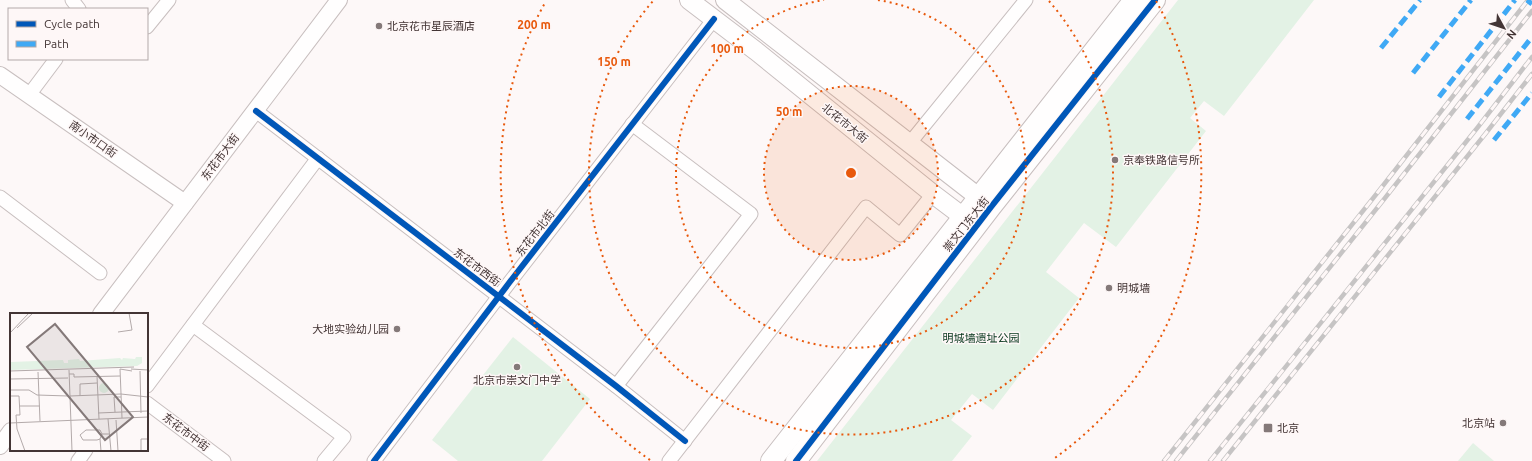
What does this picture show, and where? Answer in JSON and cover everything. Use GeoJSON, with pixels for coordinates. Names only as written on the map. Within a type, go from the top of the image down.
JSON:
{"type":"FeatureCollection","features":[{"type":"Feature","properties":{"kind":"main road","name":"北花市大街"},"geometry":{"type":"LineString","coordinates":[[689,0],[756,51],[932,194],[970,222]]}},
{"type":"Feature","properties":{"kind":"main road","name":"崇文门东大街"},"geometry":{"type":"LineString","coordinates":[[985,202],[1134,0]]}},
{"type":"Feature","properties":{"kind":"main road","name":"崇文门东大街"},"geometry":{"type":"LineString","coordinates":[[985,202],[1155,0]]}},
{"type":"Feature","properties":{"kind":"main road","name":"北花市大街"},"geometry":{"type":"LineString","coordinates":[[728,1],[985,202]]}},
{"type":"Feature","properties":{"kind":"main road"},"geometry":{"type":"LineString","coordinates":[[970,222],[985,202]]}},
{"type":"Feature","properties":{"kind":"main road","name":"崇文门东大街"},"geometry":{"type":"LineString","coordinates":[[771,461],[970,222]]}},
{"type":"Feature","properties":{"kind":"main road","name":"崇文门东大街"},"geometry":{"type":"LineString","coordinates":[[796,461],[970,222]]}},
{"type":"Feature","properties":{"kind":"street"},"geometry":{"type":"LineString","coordinates":[[72,0],[78,8]]}},
{"type":"Feature","properties":{"kind":"street"},"geometry":{"type":"LineString","coordinates":[[148,26],[169,0]]}},
{"type":"Feature","properties":{"kind":"street","name":"东花市大街"},"geometry":{"type":"LineString","coordinates":[[102,313],[339,0]]}},
{"type":"Feature","properties":{"kind":"street"},"geometry":{"type":"LineString","coordinates":[[909,144],[1026,0]]}},
{"type":"Feature","properties":{"kind":"street","name":"东花市北街"},"geometry":{"type":"LineString","coordinates":[[374,461],[499,296],[714,19]]}},
{"type":"Feature","properties":{"kind":"street"},"geometry":{"type":"LineString","coordinates":[[29,95],[55,60]]}},
{"type":"Feature","properties":{"kind":"street","name":"南小市口街"},"geometry":{"type":"LineString","coordinates":[[0,76],[185,204]]}},
{"type":"Feature","properties":{"kind":"street","name":"东花市西街"},"geometry":{"type":"LineString","coordinates":[[256,111],[616,386],[684,441]]}},
{"type":"Feature","properties":{"kind":"street"},"geometry":{"type":"LineString","coordinates":[[616,386],[751,214],[632,124]]}},
{"type":"Feature","properties":{"kind":"street"},"geometry":{"type":"LineString","coordinates":[[148,385],[318,158]]}},
{"type":"Feature","properties":{"kind":"street"},"geometry":{"type":"LineString","coordinates":[[668,461],[866,207],[900,235],[932,194]]}},
{"type":"Feature","properties":{"kind":"street"},"geometry":{"type":"LineString","coordinates":[[0,197],[100,273]]}},
{"type":"Feature","properties":{"kind":"street"},"geometry":{"type":"LineString","coordinates":[[193,325],[344,437],[324,461]]}},
{"type":"Feature","properties":{"kind":"street","name":"东花市中街"},"geometry":{"type":"LineString","coordinates":[[148,404],[224,461]]}},
{"type":"Feature","properties":{"kind":"street"},"geometry":{"type":"LineString","coordinates":[[0,446],[10,432]]}},
{"type":"Feature","properties":{"kind":"street"},"geometry":{"type":"LineString","coordinates":[[78,461],[85,451]]}},
{"type":"Feature","properties":{"kind":"green space","name":"明城墙遗址公园"},"geometry":{"type":"Polygon","coordinates":[[[1178,0],[1314,0],[1224,116],[1204,101],[1190,118],[1206,131],[1116,247],[1084,223],[1046,272],[1079,298],[993,410],[972,394],[951,420],[972,436],[952,461],[817,461],[1178,0]]]}},
{"type":"Feature","properties":{"kind":"green space"},"geometry":{"type":"Polygon","coordinates":[[[513,337],[590,399],[542,461],[458,461],[432,440],[513,337]]]}},
{"type":"Feature","properties":{"kind":"green space"},"geometry":{"type":"Polygon","coordinates":[[[1473,443],[1494,461],[1458,461],[1473,443]]]}},
{"type":"Feature","properties":{"kind":"railway"},"geometry":{"type":"LineString","coordinates":[[1164,461],[1378,192],[1528,0]]}},
{"type":"Feature","properties":{"kind":"railway"},"geometry":{"type":"LineString","coordinates":[[1176,461],[1532,11]]}},
{"type":"Feature","properties":{"kind":"railway"},"geometry":{"type":"LineString","coordinates":[[1210,461],[1478,127],[1532,57]]}},
{"type":"Feature","properties":{"kind":"railway"},"geometry":{"type":"LineString","coordinates":[[1223,461],[1532,74]]}},
{"type":"Feature","properties":{"kind":"marked path"},"geometry":{"type":"LineString","coordinates":[[1381,48],[1420,0]]}},
{"type":"Feature","properties":{"kind":"marked path"},"geometry":{"type":"LineString","coordinates":[[1413,73],[1471,0]]}},
{"type":"Feature","properties":{"kind":"marked path"},"geometry":{"type":"LineString","coordinates":[[1439,97],[1515,0]]}},
{"type":"Feature","properties":{"kind":"marked path"},"geometry":{"type":"LineString","coordinates":[[1527,0],[1532,4]]}},
{"type":"Feature","properties":{"kind":"marked path"},"geometry":{"type":"LineString","coordinates":[[1467,119],[1532,37]]}},
{"type":"Feature","properties":{"kind":"marked path"},"geometry":{"type":"LineString","coordinates":[[1494,140],[1532,93]]}},
{"type":"Feature","properties":{"kind":"cycle path"},"geometry":{"type":"LineString","coordinates":[[796,461],[991,207],[1155,0]]}},
{"type":"Feature","properties":{"kind":"cycle path"},"geometry":{"type":"LineString","coordinates":[[374,461],[509,283],[714,19]]}},
{"type":"Feature","properties":{"kind":"cycle path"},"geometry":{"type":"LineString","coordinates":[[256,111],[616,386],[685,441]]}},
{"type":"Feature","properties":{"kind":"place","name":"北京花市星辰酒店"},"geometry":{"type":"Point","coordinates":[379,26]}},
{"type":"Feature","properties":{"kind":"place","name":"京奉铁路信号所"},"geometry":{"type":"Point","coordinates":[1115,160]}},
{"type":"Feature","properties":{"kind":"place","name":"明城墙"},"geometry":{"type":"Point","coordinates":[1109,288]}},
{"type":"Feature","properties":{"kind":"place","name":"大地实验幼儿园"},"geometry":{"type":"Point","coordinates":[397,329]}},
{"type":"Feature","properties":{"kind":"place","name":"北京市崇文门中学"},"geometry":{"type":"Point","coordinates":[517,367]}},
{"type":"Feature","properties":{"kind":"place","name":"北京站"},"geometry":{"type":"Point","coordinates":[1503,423]}},
{"type":"Feature","properties":{"kind":"place","name":"北京"},"geometry":{"type":"Point","coordinates":[1268,428]}}]}
